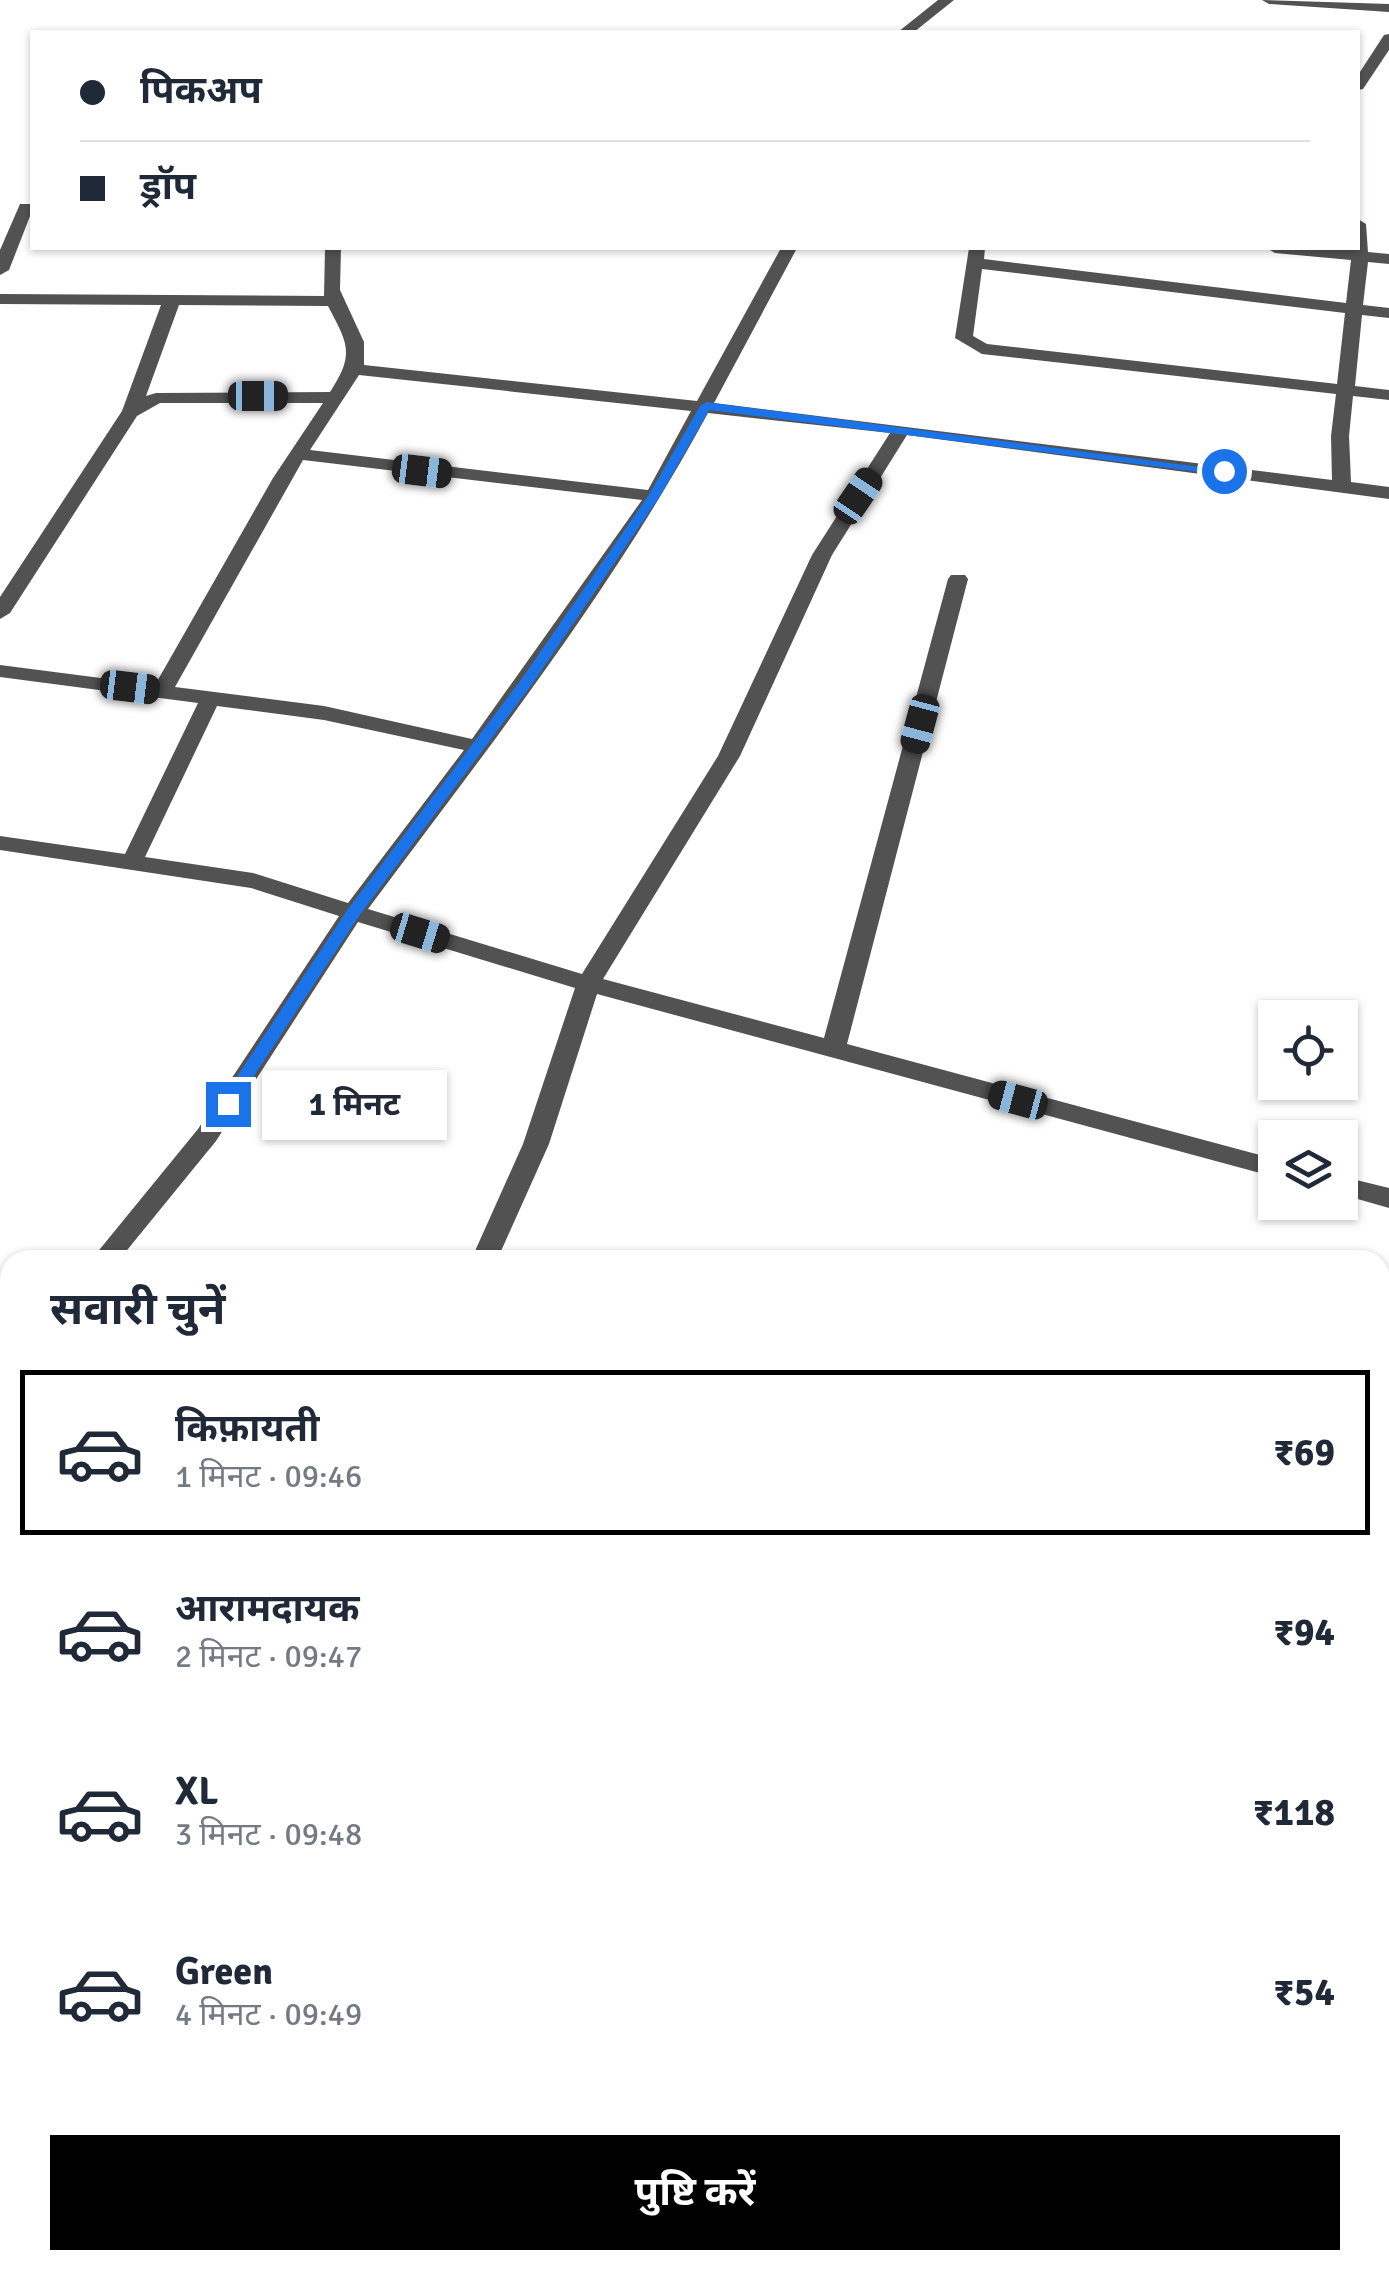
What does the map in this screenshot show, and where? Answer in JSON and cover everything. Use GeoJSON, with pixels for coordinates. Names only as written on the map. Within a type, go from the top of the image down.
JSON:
{"type":"FeatureCollection","features":[{"type":"Feature","properties":{"kind":"street"},"geometry":{"type":"LineString","coordinates":[[908,30],[947,0]]}},
{"type":"Feature","properties":{"kind":"street"},"geometry":{"type":"LineString","coordinates":[[1269,0],[1389,8]]}},
{"type":"Feature","properties":{"kind":"street"},"geometry":{"type":"LineString","coordinates":[[1363,68],[1389,38]]}},
{"type":"Feature","properties":{"kind":"street"},"geometry":{"type":"LineString","coordinates":[[0,207],[29,207],[0,270]]}},
{"type":"Feature","properties":{"kind":"street"},"geometry":{"type":"LineString","coordinates":[[162,691],[298,454],[354,369],[358,354],[355,334],[334,301],[330,268],[333,250]]}},
{"type":"Feature","properties":{"kind":"street"},"geometry":{"type":"LineString","coordinates":[[112,1250],[206,1136],[353,912],[479,747],[654,496],[788,250]]}},
{"type":"Feature","properties":{"kind":"street"},"geometry":{"type":"LineString","coordinates":[[1297,250],[1389,259]]}},
{"type":"Feature","properties":{"kind":"street"},"geometry":{"type":"LineString","coordinates":[[1342,486],[1340,436],[1360,250]]}},
{"type":"Feature","properties":{"kind":"street"},"geometry":{"type":"LineString","coordinates":[[1389,313],[976,255],[964,338],[982,349],[1389,395]]}},
{"type":"Feature","properties":{"kind":"street"},"geometry":{"type":"LineString","coordinates":[[0,299],[334,301]]}},
{"type":"Feature","properties":{"kind":"street"},"geometry":{"type":"LineString","coordinates":[[0,613],[130,412],[172,300]]}},
{"type":"Feature","properties":{"kind":"street"},"geometry":{"type":"LineString","coordinates":[[354,369],[706,406],[1389,493]]}},
{"type":"Feature","properties":{"kind":"street"},"geometry":{"type":"LineString","coordinates":[[130,412],[156,398],[183,396],[334,397]]}},
{"type":"Feature","properties":{"kind":"street"},"geometry":{"type":"LineString","coordinates":[[488,1250],[536,1144],[588,984],[729,756],[822,555],[902,430]]}},
{"type":"Feature","properties":{"kind":"street"},"geometry":{"type":"LineString","coordinates":[[298,454],[654,496]]}},
{"type":"Feature","properties":{"kind":"street"},"geometry":{"type":"LineString","coordinates":[[833,1050],[958,579]]}},
{"type":"Feature","properties":{"kind":"street"},"geometry":{"type":"LineString","coordinates":[[0,671],[324,713],[479,747]]}},
{"type":"Feature","properties":{"kind":"street"},"geometry":{"type":"LineString","coordinates":[[133,860],[211,697]]}},
{"type":"Feature","properties":{"kind":"street"},"geometry":{"type":"LineString","coordinates":[[0,843],[133,860],[253,882],[588,984],[1258,1163]]}},
{"type":"Feature","properties":{"kind":"street"},"geometry":{"type":"LineString","coordinates":[[1358,1190],[1389,1198]]}},
{"type":"Feature","properties":{"kind":"route"},"geometry":{"type":"LineString","coordinates":[[228,1104],[353,912],[528,680],[654,496],[706,406],[1224,471]]}}]}
